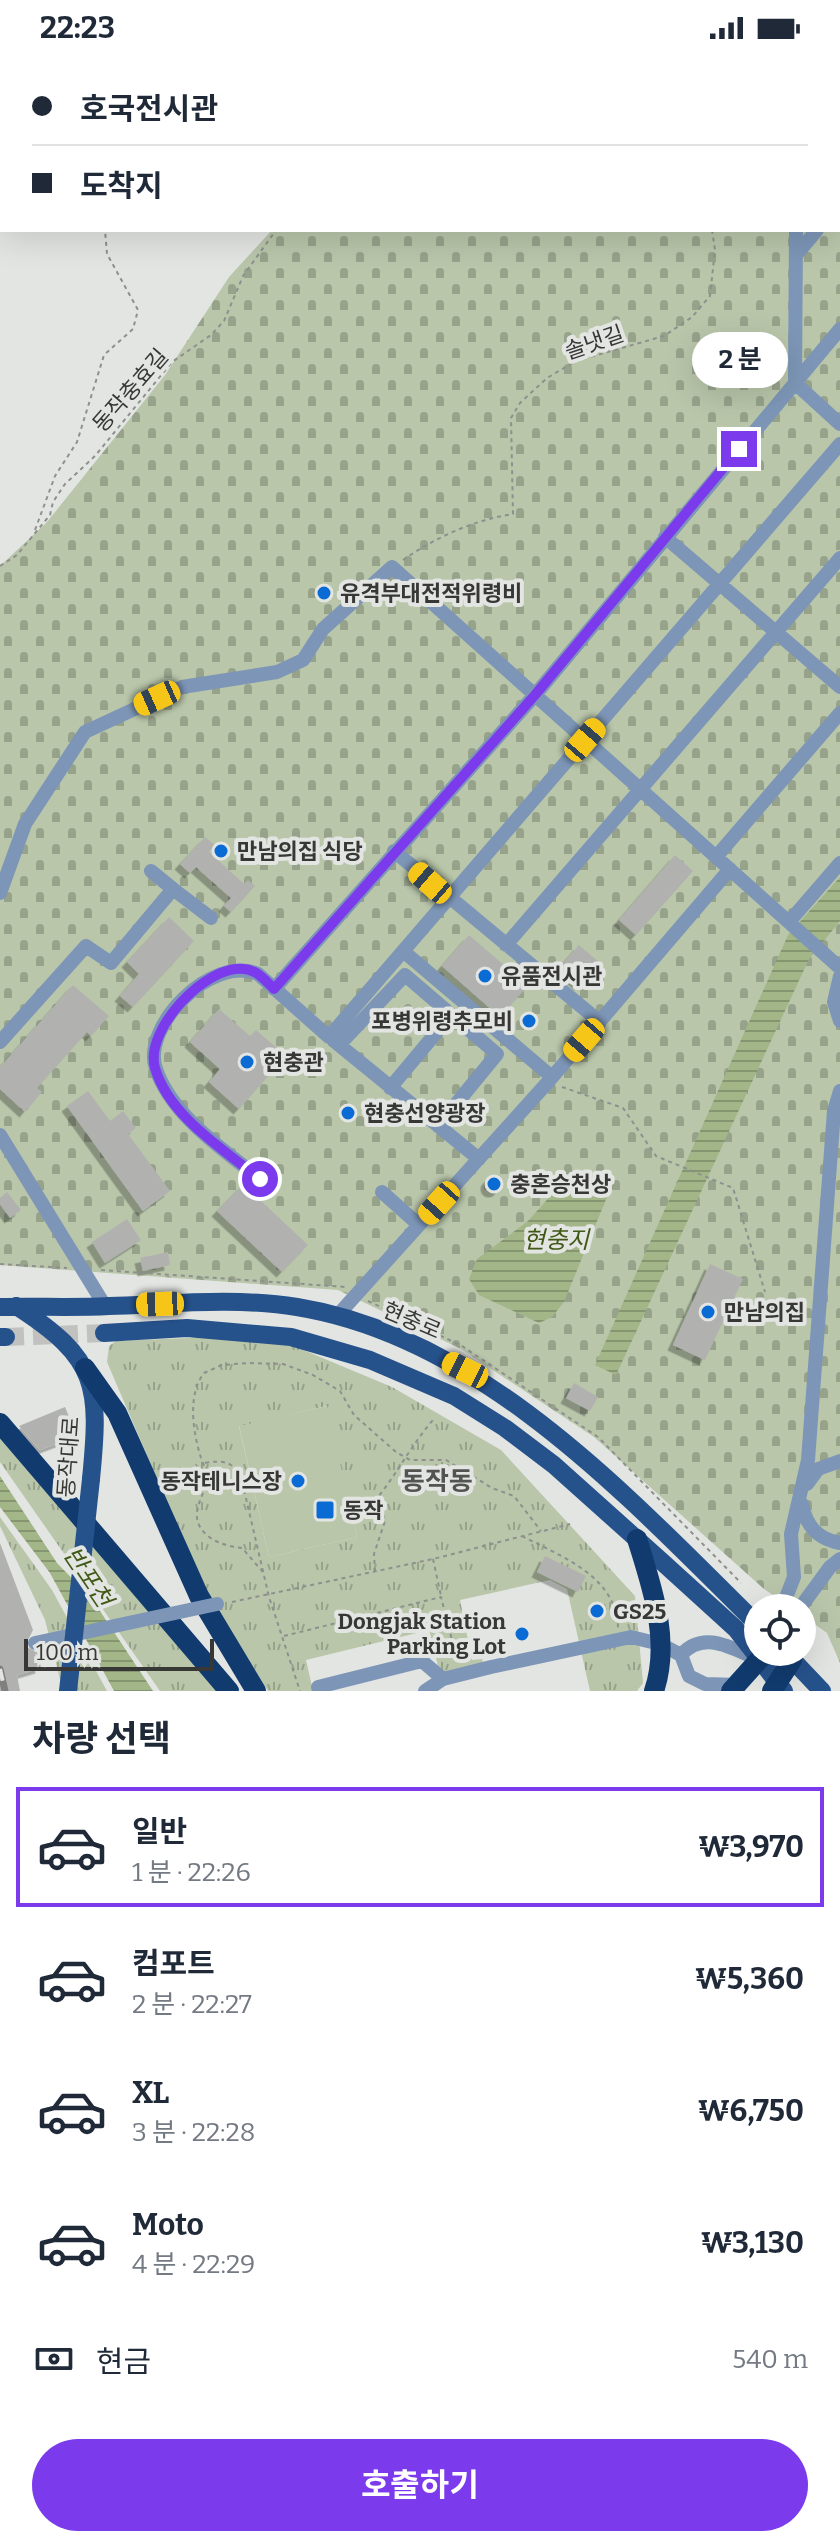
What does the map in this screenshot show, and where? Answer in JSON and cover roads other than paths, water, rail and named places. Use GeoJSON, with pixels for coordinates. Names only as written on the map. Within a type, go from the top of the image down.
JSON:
{"type":"FeatureCollection","features":[{"type":"Feature","properties":{"kind":"highway"},"geometry":{"type":"LineString","coordinates":[[85,1368],[117,1413],[199,1596],[256,1691]]}},
{"type":"Feature","properties":{"kind":"highway"},"geometry":{"type":"LineString","coordinates":[[0,1423],[229,1691]]}},
{"type":"Feature","properties":{"kind":"highway"},"geometry":{"type":"LineString","coordinates":[[637,1539],[657,1606],[660,1644],[654,1691]]}},
{"type":"Feature","properties":{"kind":"highway"},"geometry":{"type":"LineString","coordinates":[[734,1688],[754,1666]]}},
{"type":"Feature","properties":{"kind":"highway"},"geometry":{"type":"LineString","coordinates":[[778,1689],[786,1666]]}},
{"type":"Feature","properties":{"kind":"main road","name":"현충로"},"geometry":{"type":"LineString","coordinates":[[8,1306],[253,1303],[337,1316],[417,1346],[465,1370],[509,1402],[634,1504],[744,1611]]}},
{"type":"Feature","properties":{"kind":"main road","name":"동작대로"},"geometry":{"type":"LineString","coordinates":[[8,1306],[61,1338],[85,1368],[97,1417],[68,1691]]}},
{"type":"Feature","properties":{"kind":"main road"},"geometry":{"type":"LineString","coordinates":[[104,1333],[187,1328],[291,1337],[408,1375],[454,1396],[505,1428],[554,1465],[744,1637]]}},
{"type":"Feature","properties":{"kind":"main road"},"geometry":{"type":"LineString","coordinates":[[768,1666],[778,1689]]}},
{"type":"Feature","properties":{"kind":"main road"},"geometry":{"type":"LineString","coordinates":[[800,1666],[822,1691]]}},
{"type":"Feature","properties":{"kind":"street"},"geometry":{"type":"LineString","coordinates":[[796,232],[795,383],[840,424]]}},
{"type":"Feature","properties":{"kind":"street"},"geometry":{"type":"LineString","coordinates":[[796,255],[815,232]]}},
{"type":"Feature","properties":{"kind":"street"},"geometry":{"type":"LineString","coordinates":[[274,989],[535,695],[840,329]]}},
{"type":"Feature","properties":{"kind":"street"},"geometry":{"type":"LineString","coordinates":[[334,1041],[403,951],[840,444]]}},
{"type":"Feature","properties":{"kind":"street"},"geometry":{"type":"LineString","coordinates":[[665,537],[840,687]]}},
{"type":"Feature","properties":{"kind":"street"},"geometry":{"type":"LineString","coordinates":[[506,945],[638,787],[840,558]]}},
{"type":"Feature","properties":{"kind":"street"},"geometry":{"type":"LineString","coordinates":[[0,893],[25,824],[85,732],[182,687],[277,672],[303,660],[323,629],[392,567],[840,968]]}},
{"type":"Feature","properties":{"kind":"street"},"geometry":{"type":"LineString","coordinates":[[716,857],[840,713]]}},
{"type":"Feature","properties":{"kind":"street"},"geometry":{"type":"LineString","coordinates":[[394,851],[448,899],[600,1022]]}},
{"type":"Feature","properties":{"kind":"street"},"geometry":{"type":"LineString","coordinates":[[789,922],[840,863]]}},
{"type":"Feature","properties":{"kind":"street"},"geometry":{"type":"LineString","coordinates":[[337,1316],[550,1080],[730,869]]}},
{"type":"Feature","properties":{"kind":"street"},"geometry":{"type":"LineString","coordinates":[[151,871],[211,918]]}},
{"type":"Feature","properties":{"kind":"street"},"geometry":{"type":"LineString","coordinates":[[0,1042],[86,946],[111,963],[173,889]]}},
{"type":"Feature","properties":{"kind":"street"},"geometry":{"type":"LineString","coordinates":[[403,951],[550,1080]]}},
{"type":"Feature","properties":{"kind":"street"},"geometry":{"type":"LineString","coordinates":[[260,1179],[206,1135],[178,1106],[161,1081],[153,1055],[156,1039],[167,1021],[204,981],[219,972],[246,969],[258,974],[390,1088],[479,1159]]}},
{"type":"Feature","properties":{"kind":"street"},"geometry":{"type":"LineString","coordinates":[[334,1041],[405,975],[497,1054],[438,1126]]}},
{"type":"Feature","properties":{"kind":"street"},"geometry":{"type":"LineString","coordinates":[[840,976],[834,1002],[840,1021]]}},
{"type":"Feature","properties":{"kind":"street"},"geometry":{"type":"LineString","coordinates":[[390,1088],[451,1015]]}},
{"type":"Feature","properties":{"kind":"street"},"geometry":{"type":"LineString","coordinates":[[840,1091],[834,1111],[803,1494],[806,1519],[813,1530],[823,1539],[840,1543]]}},
{"type":"Feature","properties":{"kind":"street"},"geometry":{"type":"LineString","coordinates":[[0,1135],[105,1306]]}},
{"type":"Feature","properties":{"kind":"street"},"geometry":{"type":"LineString","coordinates":[[382,1192],[419,1225]]}},
{"type":"Feature","properties":{"kind":"street"},"geometry":{"type":"LineString","coordinates":[[787,1594],[794,1577],[791,1534],[803,1494],[818,1469],[840,1461]]}},
{"type":"Feature","properties":{"kind":"street"},"geometry":{"type":"LineString","coordinates":[[810,1594],[830,1567],[840,1559]]}},
{"type":"Feature","properties":{"kind":"street"},"geometry":{"type":"LineString","coordinates":[[35,1643],[217,1604]]}},
{"type":"Feature","properties":{"kind":"street"},"geometry":{"type":"LineString","coordinates":[[425,1691],[443,1679],[631,1637],[660,1644],[681,1655],[689,1676],[705,1684],[734,1688]]}},
{"type":"Feature","properties":{"kind":"street"},"geometry":{"type":"LineString","coordinates":[[681,1655],[691,1644],[703,1641],[744,1650]]}},
{"type":"Feature","properties":{"kind":"street"},"geometry":{"type":"LineString","coordinates":[[319,1691],[318,1687],[422,1661],[443,1679]]}},
{"type":"Feature","properties":{"kind":"water"},"geometry":{"type":"Polygon","coordinates":[[[840,877],[840,921],[809,959],[616,1375],[595,1365],[788,935],[840,877]]]}},
{"type":"Feature","properties":{"kind":"water","name":"현충지"},"geometry":{"type":"Polygon","coordinates":[[[582,1171],[606,1180],[609,1192],[564,1302],[552,1317],[539,1323],[479,1295],[469,1279],[477,1259],[528,1221],[571,1173],[582,1171]]]}},
{"type":"Feature","properties":{"kind":"water","name":"반포천"},"geometry":{"type":"Polygon","coordinates":[[[0,1476],[57,1563],[92,1599],[153,1691],[114,1691],[50,1573],[0,1507],[0,1476]]]}},
{"type":"Feature","properties":{"kind":"tunnel"},"geometry":{"type":"LineString","coordinates":[[6,1337],[104,1333]]}},
{"type":"Feature","properties":{"kind":"railway"},"geometry":{"type":"LineString","coordinates":[[0,1669],[5,1691]]}},
{"type":"Feature","properties":{"kind":"place","name":"유격부대전적위령비"},"geometry":{"type":"Point","coordinates":[324,593]}},
{"type":"Feature","properties":{"kind":"place","name":"만남의집 식당"},"geometry":{"type":"Point","coordinates":[221,851]}},
{"type":"Feature","properties":{"kind":"place","name":"유품전시관"},"geometry":{"type":"Point","coordinates":[485,976]}},
{"type":"Feature","properties":{"kind":"place","name":"포병위령추모비"},"geometry":{"type":"Point","coordinates":[529,1021]}},
{"type":"Feature","properties":{"kind":"place","name":"현충관"},"geometry":{"type":"Point","coordinates":[247,1062]}},
{"type":"Feature","properties":{"kind":"place","name":"현충선양광장"},"geometry":{"type":"Point","coordinates":[348,1113]}},
{"type":"Feature","properties":{"kind":"place","name":"충혼승천상"},"geometry":{"type":"Point","coordinates":[494,1184]}},
{"type":"Feature","properties":{"kind":"place","name":"만남의집"},"geometry":{"type":"Point","coordinates":[708,1312]}},
{"type":"Feature","properties":{"kind":"place","name":"동작테니스장"},"geometry":{"type":"Point","coordinates":[298,1481]}},
{"type":"Feature","properties":{"kind":"place","name":"동작"},"geometry":{"type":"Point","coordinates":[325,1510]}},
{"type":"Feature","properties":{"kind":"place","name":"GS25"},"geometry":{"type":"Point","coordinates":[597,1611]}},
{"type":"Feature","properties":{"kind":"place","name":"Dongjak Station Parking Lot"},"geometry":{"type":"Point","coordinates":[522,1634]}},
{"type":"Feature","properties":{"kind":"district","name":"동작동"},"geometry":{"type":"Point","coordinates":[437,1481]}}]}
